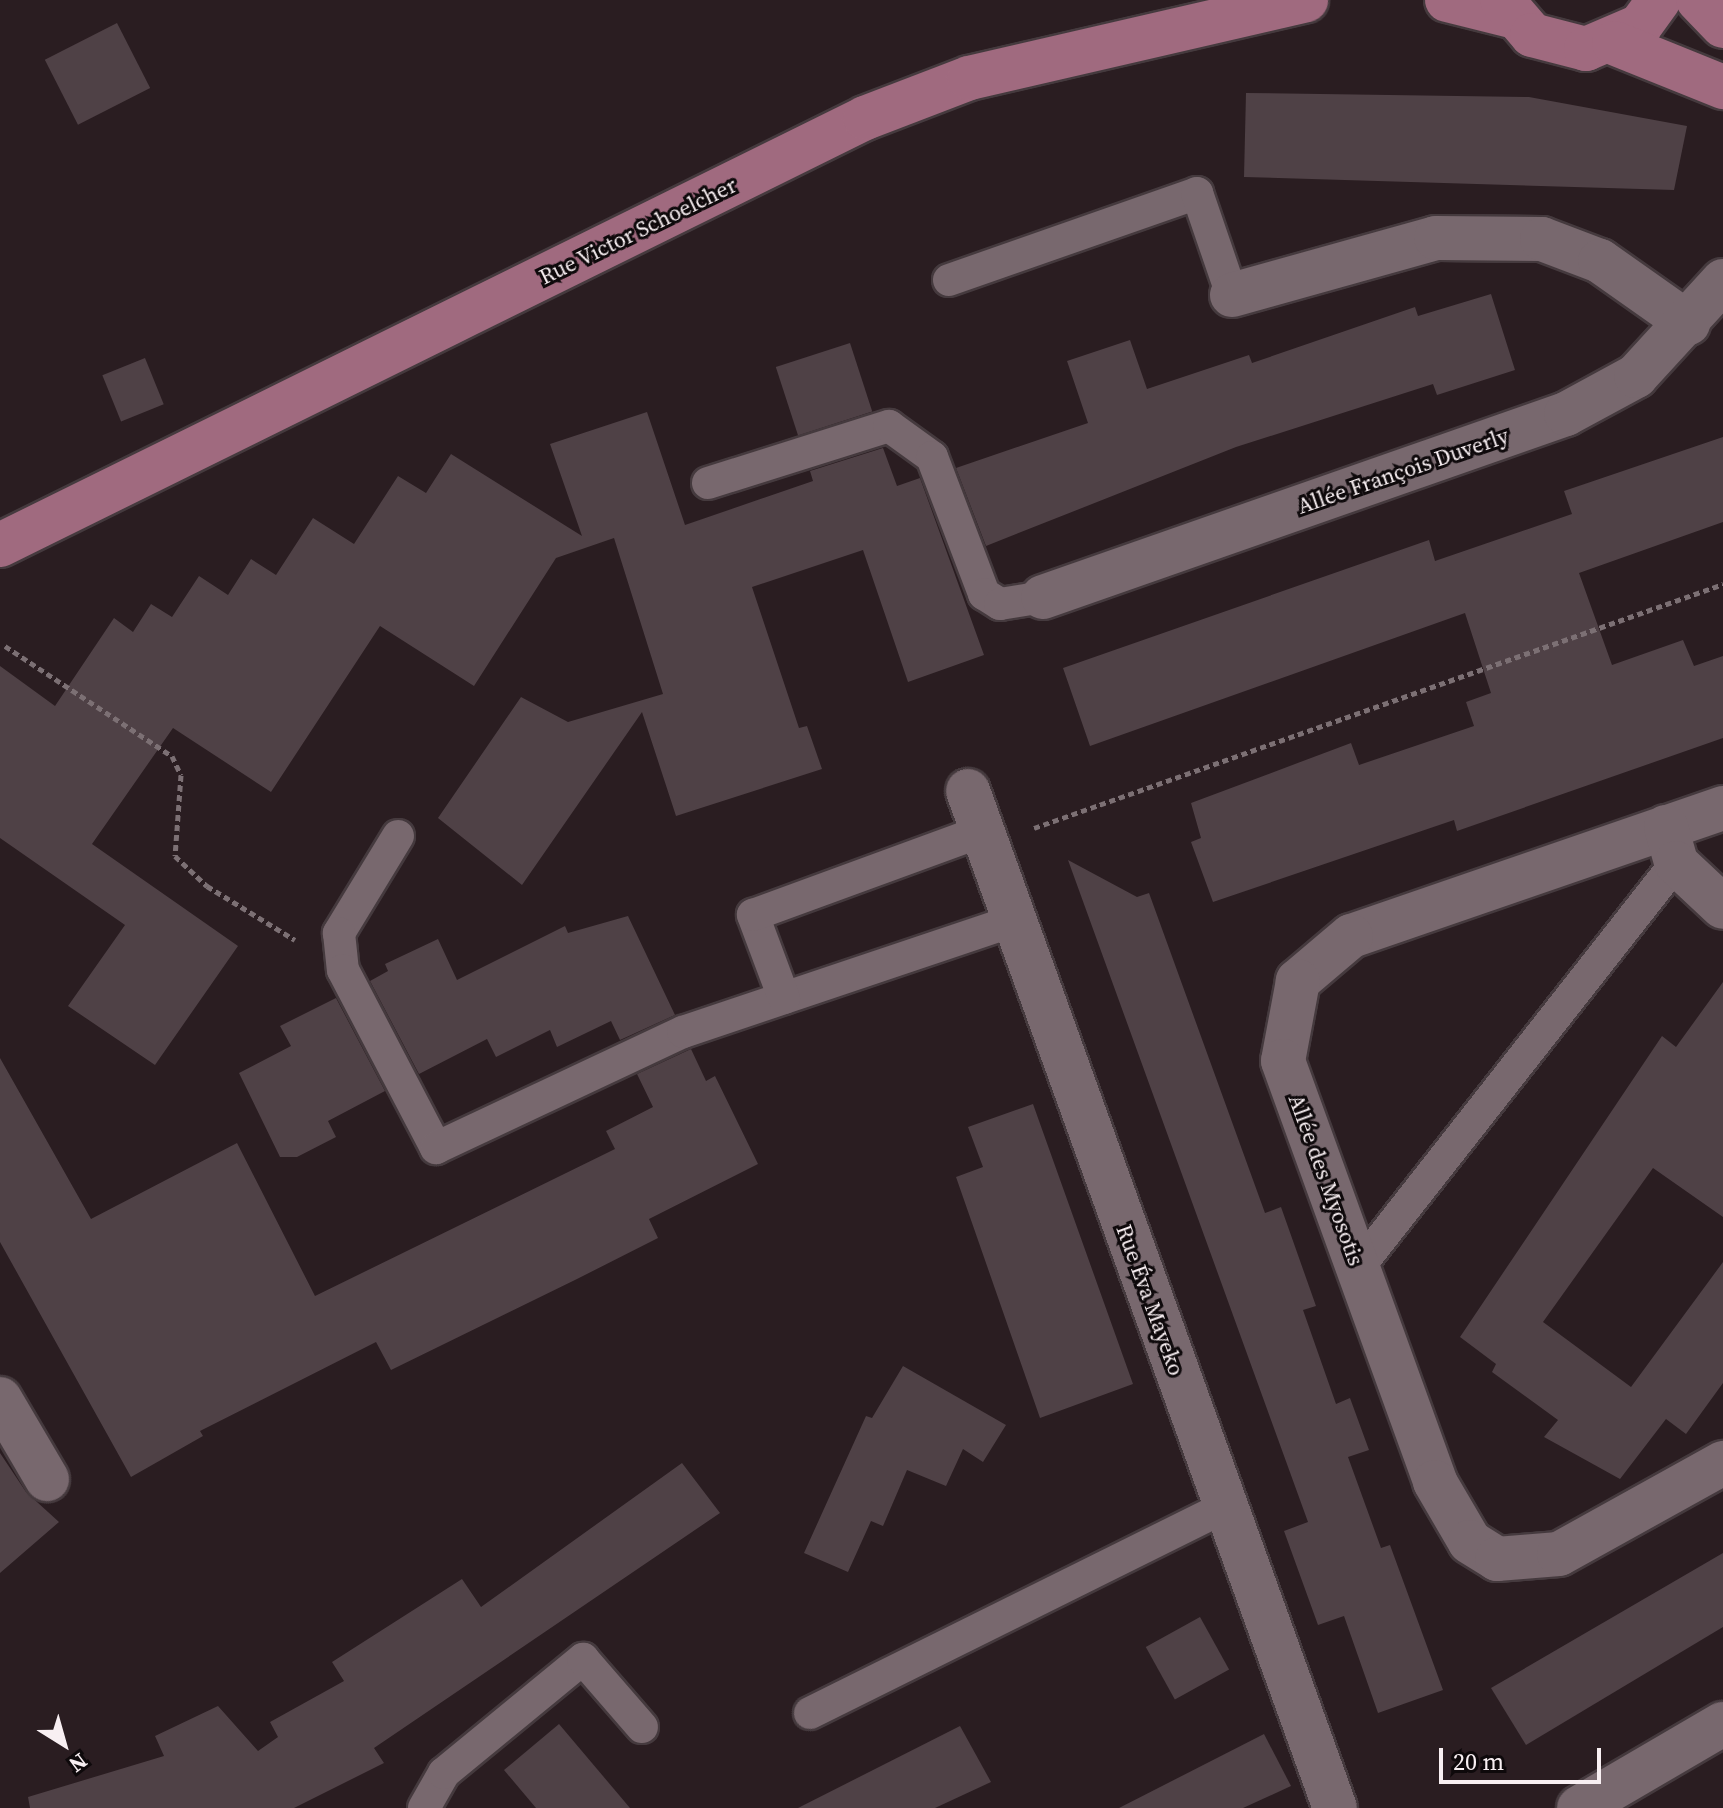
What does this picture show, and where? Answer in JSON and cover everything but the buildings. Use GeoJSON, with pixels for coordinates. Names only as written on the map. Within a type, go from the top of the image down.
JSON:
{"type":"FeatureCollection","features":[{"type":"Feature","properties":{"kind":"main road","name":"Rue Victor Schoelcher"},"geometry":{"type":"LineString","coordinates":[[0,545],[865,118],[969,78],[1306,0]]}},
{"type":"Feature","properties":{"kind":"main road"},"geometry":{"type":"LineString","coordinates":[[1447,0],[1507,8],[1558,46],[1614,43],[1723,87]]}},
{"type":"Feature","properties":{"kind":"main road"},"geometry":{"type":"LineString","coordinates":[[1614,43],[1640,26],[1659,0]]}},
{"type":"Feature","properties":{"kind":"main road"},"geometry":{"type":"LineString","coordinates":[[1698,0],[1723,26]]}},
{"type":"Feature","properties":{"kind":"street"},"geometry":{"type":"LineString","coordinates":[[1232,295],[1436,238],[1542,239],[1600,261],[1688,323]]}},
{"type":"Feature","properties":{"kind":"street","name":"Allée François Duverly"},"geometry":{"type":"LineString","coordinates":[[1043,597],[1566,414],[1636,376],[1688,323],[1723,281]]}},
{"type":"Feature","properties":{"kind":"street","name":"Allée des Myosotis"},"geometry":{"type":"LineString","coordinates":[[1723,808],[1671,845],[1351,936],[1298,981],[1283,1061],[1449,1516],[1470,1542],[1497,1559],[1559,1554],[1723,1463]]}},
{"type":"Feature","properties":{"kind":"street","name":"Rue Éva Mayeko"},"geometry":{"type":"LineString","coordinates":[[979,822],[1012,921],[1335,1808]]}},
{"type":"Feature","properties":{"kind":"street"},"geometry":{"type":"LineString","coordinates":[[1671,845],[1723,907]]}},
{"type":"Feature","properties":{"kind":"street"},"geometry":{"type":"LineString","coordinates":[[0,1399],[47,1479]]}},
{"type":"Feature","properties":{"kind":"street"},"geometry":{"type":"LineString","coordinates":[[1579,1808],[1723,1724]]}},
{"type":"Feature","properties":{"kind":"lane"},"geometry":{"type":"LineString","coordinates":[[949,280],[1197,193],[1232,295]]}},
{"type":"Feature","properties":{"kind":"lane"},"geometry":{"type":"LineString","coordinates":[[708,483],[889,426],[932,457],[984,594],[1000,604],[1043,597]]}},
{"type":"Feature","properties":{"kind":"lane"},"geometry":{"type":"LineString","coordinates":[[784,998],[753,915],[979,822]]}},
{"type":"Feature","properties":{"kind":"lane"},"geometry":{"type":"LineString","coordinates":[[398,836],[339,933],[343,970],[436,1148],[683,1032],[1012,921]]}},
{"type":"Feature","properties":{"kind":"lane"},"geometry":{"type":"LineString","coordinates":[[1358,1268],[1671,845]]}},
{"type":"Feature","properties":{"kind":"lane"},"geometry":{"type":"LineString","coordinates":[[810,1713],[1225,1507]]}},
{"type":"Feature","properties":{"kind":"lane"},"geometry":{"type":"LineString","coordinates":[[424,1808],[444,1773],[583,1659],[642,1727]]}},
{"type":"Feature","properties":{"kind":"path"},"geometry":{"type":"LineString","coordinates":[[979,822],[1441,689],[1723,584]]}},
{"type":"Feature","properties":{"kind":"path"},"geometry":{"type":"LineString","coordinates":[[5,646],[172,756],[181,775],[171,844],[184,868],[343,970]]}}]}
